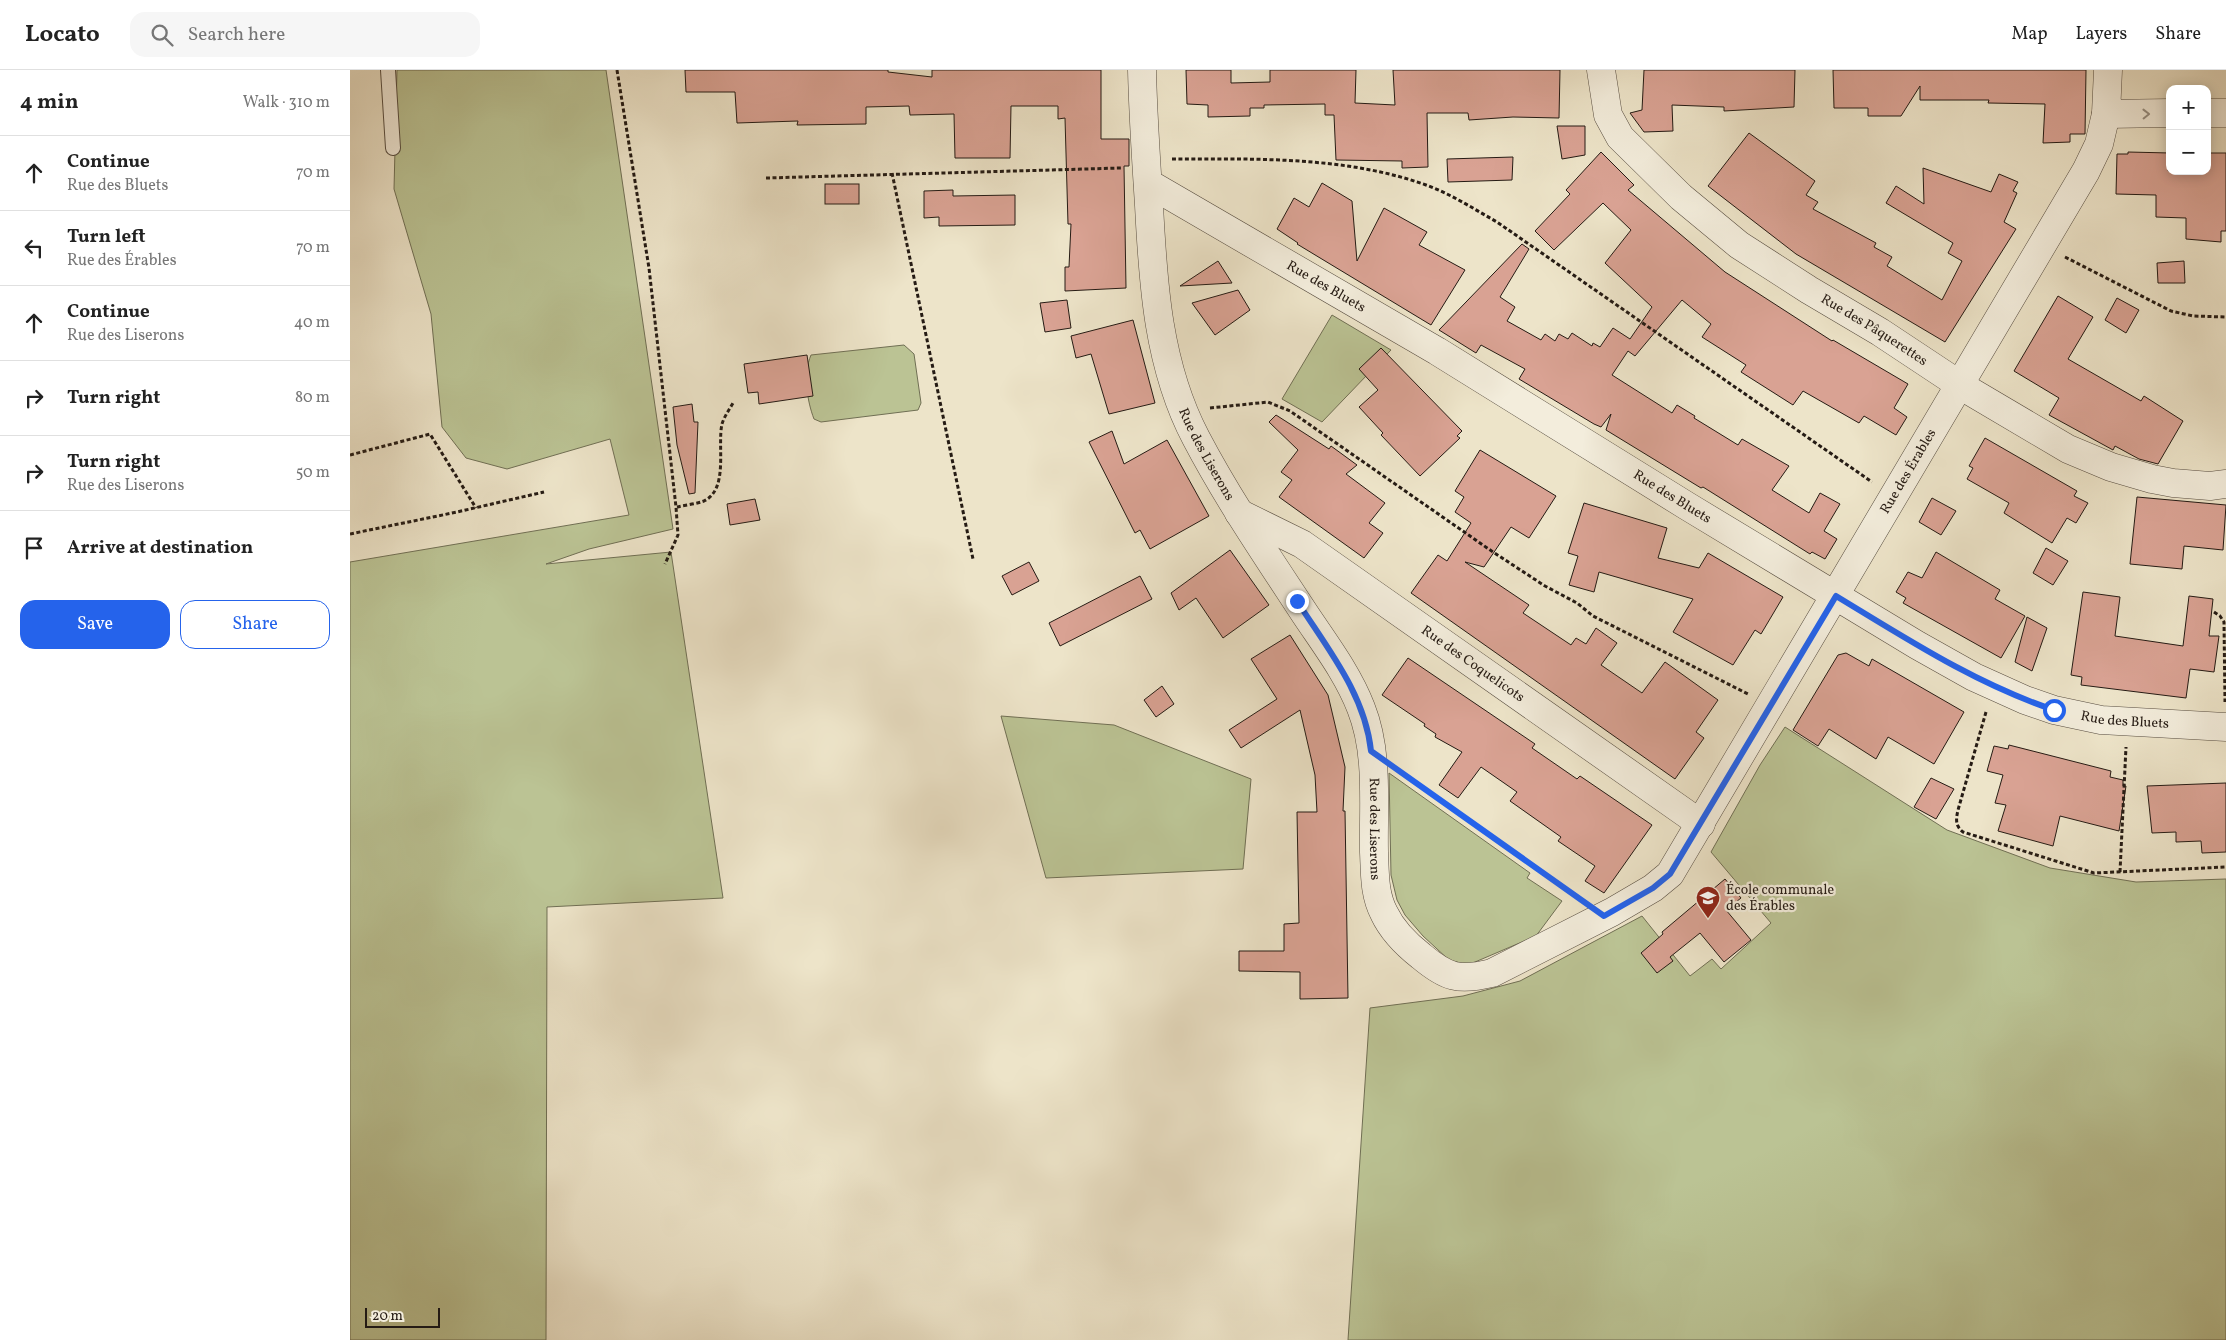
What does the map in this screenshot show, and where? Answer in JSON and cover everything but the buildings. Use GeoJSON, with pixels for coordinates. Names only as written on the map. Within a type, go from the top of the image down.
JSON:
{"type":"FeatureCollection","features":[{"type":"Feature","properties":{"kind":"street","name":"Rue des Liserons"},"geometry":{"type":"LineString","coordinates":[[1142,70],[1151,250],[1163,350],[1170,378],[1195,436],[1239,513],[1344,674],[1361,706],[1374,770],[1375,879],[1378,900],[1396,931],[1413,950],[1438,970],[1450,976],[1473,978],[1492,973],[1604,916],[1653,888],[1670,874],[1701,824]]}},
{"type":"Feature","properties":{"kind":"street","name":"Rue des Pâquerettes"},"geometry":{"type":"LineString","coordinates":[[1601,70],[1604,96],[1612,127],[1632,151],[1681,197],[1739,245],[1959,384],[2068,449],[2111,467],[2173,483],[2210,486],[2226,484]]}},
{"type":"Feature","properties":{"kind":"street","name":"Rue des Érables"},"geometry":{"type":"LineString","coordinates":[[1701,824],[2094,156],[2104,128],[2108,70]]}},
{"type":"Feature","properties":{"kind":"street"},"geometry":{"type":"LineString","coordinates":[[2211,113],[2226,113]]}},
{"type":"Feature","properties":{"kind":"street"},"geometry":{"type":"LineString","coordinates":[[2106,114],[2166,114]]}},
{"type":"Feature","properties":{"kind":"street","name":"Rue des Bluets"},"geometry":{"type":"LineString","coordinates":[[1146,173],[1836,596],[1917,645],[1994,686],[2054,710],[2101,720],[2226,726]]}},
{"type":"Feature","properties":{"kind":"street","name":"Rue des Coquelicots"},"geometry":{"type":"LineString","coordinates":[[1239,513],[1302,544],[1701,824]]}},
{"type":"Feature","properties":{"kind":"lane"},"geometry":{"type":"LineString","coordinates":[[388,70],[393,148]]}},
{"type":"Feature","properties":{"kind":"path"},"geometry":{"type":"LineString","coordinates":[[618,70],[648,268],[676,507],[678,535],[665,564]]}},
{"type":"Feature","properties":{"kind":"path"},"geometry":{"type":"LineString","coordinates":[[766,178],[892,173],[1129,168],[1146,173],[1166,160],[1272,159],[1349,166],[1386,173],[1443,192],[1497,222],[1894,496]]}},
{"type":"Feature","properties":{"kind":"path"},"geometry":{"type":"LineString","coordinates":[[892,173],[973,559]]}},
{"type":"Feature","properties":{"kind":"path"},"geometry":{"type":"LineString","coordinates":[[2041,245],[2171,311],[2193,316],[2226,317]]}},
{"type":"Feature","properties":{"kind":"path"},"geometry":{"type":"LineString","coordinates":[[676,507],[705,501],[715,490],[721,475],[722,424],[733,403]]}},
{"type":"Feature","properties":{"kind":"path"},"geometry":{"type":"LineString","coordinates":[[1184,411],[1259,403],[1278,405],[1290,411],[1493,552],[1545,586],[1577,602],[1593,616],[1770,706]]}},
{"type":"Feature","properties":{"kind":"path"},"geometry":{"type":"LineString","coordinates":[[350,455],[430,434],[476,508]]}},
{"type":"Feature","properties":{"kind":"path"},"geometry":{"type":"LineString","coordinates":[[350,534],[544,492]]}},
{"type":"Feature","properties":{"kind":"path"},"geometry":{"type":"LineString","coordinates":[[2214,612],[2224,622],[2226,726]]}},
{"type":"Feature","properties":{"kind":"path"},"geometry":{"type":"LineString","coordinates":[[1994,686],[1958,810],[1956,822],[1958,829],[1968,835],[2094,873],[2226,866]]}},
{"type":"Feature","properties":{"kind":"path"},"geometry":{"type":"LineString","coordinates":[[2120,872],[2127,722]]}},
{"type":"Feature","properties":{"kind":"path"},"geometry":{"type":"LineString","coordinates":[[1371,751],[1604,916]]}},
{"type":"Feature","properties":{"kind":"green space"},"geometry":{"type":"Polygon","coordinates":[[[397,70],[606,70],[673,529],[589,549],[546,564],[671,552],[723,898],[547,907],[546,1340],[350,1340],[350,562],[629,515],[610,439],[507,469],[466,458],[442,427],[431,314],[394,189],[397,70]]]}},
{"type":"Feature","properties":{"kind":"green space"},"geometry":{"type":"Polygon","coordinates":[[[1332,315],[1391,350],[1322,422],[1282,399],[1332,315]]]}},
{"type":"Feature","properties":{"kind":"green space"},"geometry":{"type":"Polygon","coordinates":[[[904,345],[914,354],[921,403],[918,410],[821,422],[814,419],[809,404],[807,387],[807,370],[811,355],[904,345]]]}},
{"type":"Feature","properties":{"kind":"green space"},"geometry":{"type":"Polygon","coordinates":[[[1001,716],[1114,725],[1251,779],[1243,869],[1046,878],[1001,716]]]}},
{"type":"Feature","properties":{"kind":"green space"},"geometry":{"type":"Polygon","coordinates":[[[1785,727],[1947,830],[2050,868],[2136,882],[2226,879],[2226,1340],[1348,1340],[1370,1008],[1463,996],[1520,981],[1642,916],[1690,976],[1712,959],[1721,969],[1771,923],[1711,852],[1760,765],[1785,727]]]}},
{"type":"Feature","properties":{"kind":"green space"},"geometry":{"type":"Polygon","coordinates":[[[1389,773],[1530,873],[1527,878],[1562,901],[1536,936],[1468,965],[1449,960],[1423,936],[1405,915],[1397,900],[1391,875],[1389,773]]]}},
{"type":"Feature","properties":{"kind":"place","name":"École communale des Érables"},"geometry":{"type":"Point","coordinates":[1708,919]}},
{"type":"Feature","properties":{"kind":"route"},"geometry":{"type":"LineString","coordinates":[[1297,601],[1344,674],[1361,706],[1371,751],[1604,916],[1653,888],[1670,874],[1836,596],[1974,677],[2008,693],[2054,710]]}}]}
